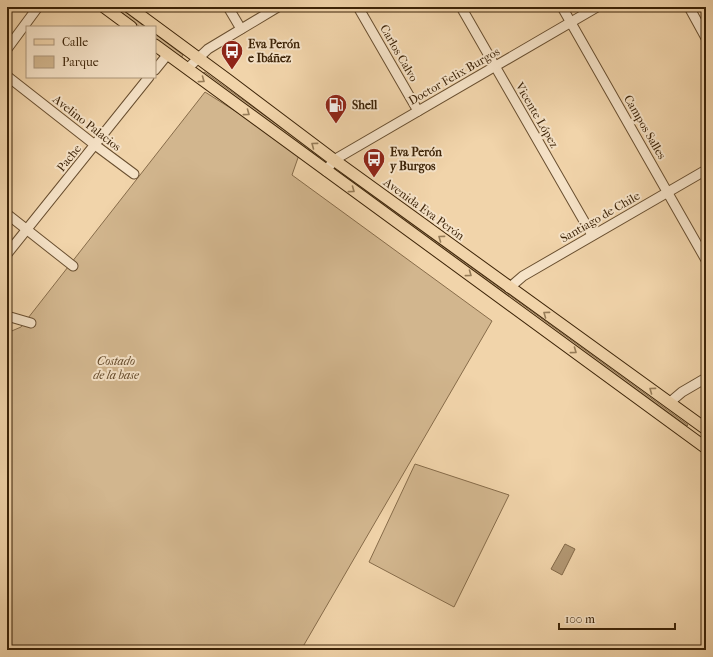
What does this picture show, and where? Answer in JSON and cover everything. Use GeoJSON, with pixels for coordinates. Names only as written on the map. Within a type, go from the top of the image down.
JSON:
{"type":"FeatureCollection","features":[{"type":"Feature","properties":{"kind":"main road"},"geometry":{"type":"LineString","coordinates":[[104,7],[130,26]]}},
{"type":"Feature","properties":{"kind":"main road","name":"Avenida Eva Perón"},"geometry":{"type":"LineString","coordinates":[[129,7],[155,26]]}},
{"type":"Feature","properties":{"kind":"main road","name":"Avenida Eva Perón"},"geometry":{"type":"LineString","coordinates":[[156,27],[334,160],[706,430]]}},
{"type":"Feature","properties":{"kind":"main road"},"geometry":{"type":"LineString","coordinates":[[156,46],[706,448]]}},
{"type":"Feature","properties":{"kind":"street"},"geometry":{"type":"LineString","coordinates":[[7,50],[38,7]]}},
{"type":"Feature","properties":{"kind":"street"},"geometry":{"type":"LineString","coordinates":[[228,7],[241,28]]}},
{"type":"Feature","properties":{"kind":"street"},"geometry":{"type":"LineString","coordinates":[[187,69],[208,50],[241,28],[278,7]]}},
{"type":"Feature","properties":{"kind":"street","name":"Carlos Calvo"},"geometry":{"type":"LineString","coordinates":[[358,7],[418,111]]}},
{"type":"Feature","properties":{"kind":"street","name":"Vicente López"},"geometry":{"type":"LineString","coordinates":[[461,7],[592,235]]}},
{"type":"Feature","properties":{"kind":"street","name":"Campos Salles"},"geometry":{"type":"LineString","coordinates":[[562,7],[706,260]]}},
{"type":"Feature","properties":{"kind":"street","name":"Doctor Felix Burgos"},"geometry":{"type":"LineString","coordinates":[[326,170],[334,160],[597,7]]}},
{"type":"Feature","properties":{"kind":"street"},"geometry":{"type":"LineString","coordinates":[[689,7],[706,38]]}},
{"type":"Feature","properties":{"kind":"street"},"geometry":{"type":"LineString","coordinates":[[156,69],[168,54]]}},
{"type":"Feature","properties":{"kind":"street","name":"Avelino Palacios"},"geometry":{"type":"LineString","coordinates":[[7,76],[134,174]]}},
{"type":"Feature","properties":{"kind":"street","name":"Pache"},"geometry":{"type":"LineString","coordinates":[[7,254],[148,78]]}},
{"type":"Feature","properties":{"kind":"street","name":"Santiago de Chile"},"geometry":{"type":"LineString","coordinates":[[509,288],[523,276],[706,170]]}},
{"type":"Feature","properties":{"kind":"street"},"geometry":{"type":"LineString","coordinates":[[7,214],[73,266]]}},
{"type":"Feature","properties":{"kind":"street"},"geometry":{"type":"LineString","coordinates":[[7,316],[31,323]]}},
{"type":"Feature","properties":{"kind":"street"},"geometry":{"type":"LineString","coordinates":[[669,403],[682,392],[706,378]]}},
{"type":"Feature","properties":{"kind":"green space"},"geometry":{"type":"Polygon","coordinates":[[[114,7],[119,7],[144,26],[139,26],[114,7]]]}},
{"type":"Feature","properties":{"kind":"green space"},"geometry":{"type":"Polygon","coordinates":[[[156,35],[183,55],[181,58],[156,39],[156,35]]]}},
{"type":"Feature","properties":{"kind":"green space"},"geometry":{"type":"Polygon","coordinates":[[[204,72],[319,155],[318,157],[204,76],[204,72]]]}},
{"type":"Feature","properties":{"kind":"green space","name":"Costado de la base"},"geometry":{"type":"Polygon","coordinates":[[[205,92],[300,152],[292,175],[492,321],[301,650],[7,650],[7,333],[21,327],[205,92]]]}},
{"type":"Feature","properties":{"kind":"green space"},"geometry":{"type":"Polygon","coordinates":[[[343,174],[688,425],[687,426],[343,176],[343,174]]]}},
{"type":"Feature","properties":{"kind":"green space"},"geometry":{"type":"Polygon","coordinates":[[[415,464],[509,495],[454,607],[369,562],[415,464]]]}},
{"type":"Feature","properties":{"kind":"shaded area"},"geometry":{"type":"Polygon","coordinates":[[[565,544],[575,549],[562,575],[551,569],[565,544]]]}},
{"type":"Feature","properties":{"kind":"place","name":"Eva Perón e Ibáñez"},"geometry":{"type":"Point","coordinates":[232,70]}},
{"type":"Feature","properties":{"kind":"place","name":"Shell"},"geometry":{"type":"Point","coordinates":[336,124]}},
{"type":"Feature","properties":{"kind":"place","name":"Eva Perón y Burgos"},"geometry":{"type":"Point","coordinates":[374,178]}}]}
